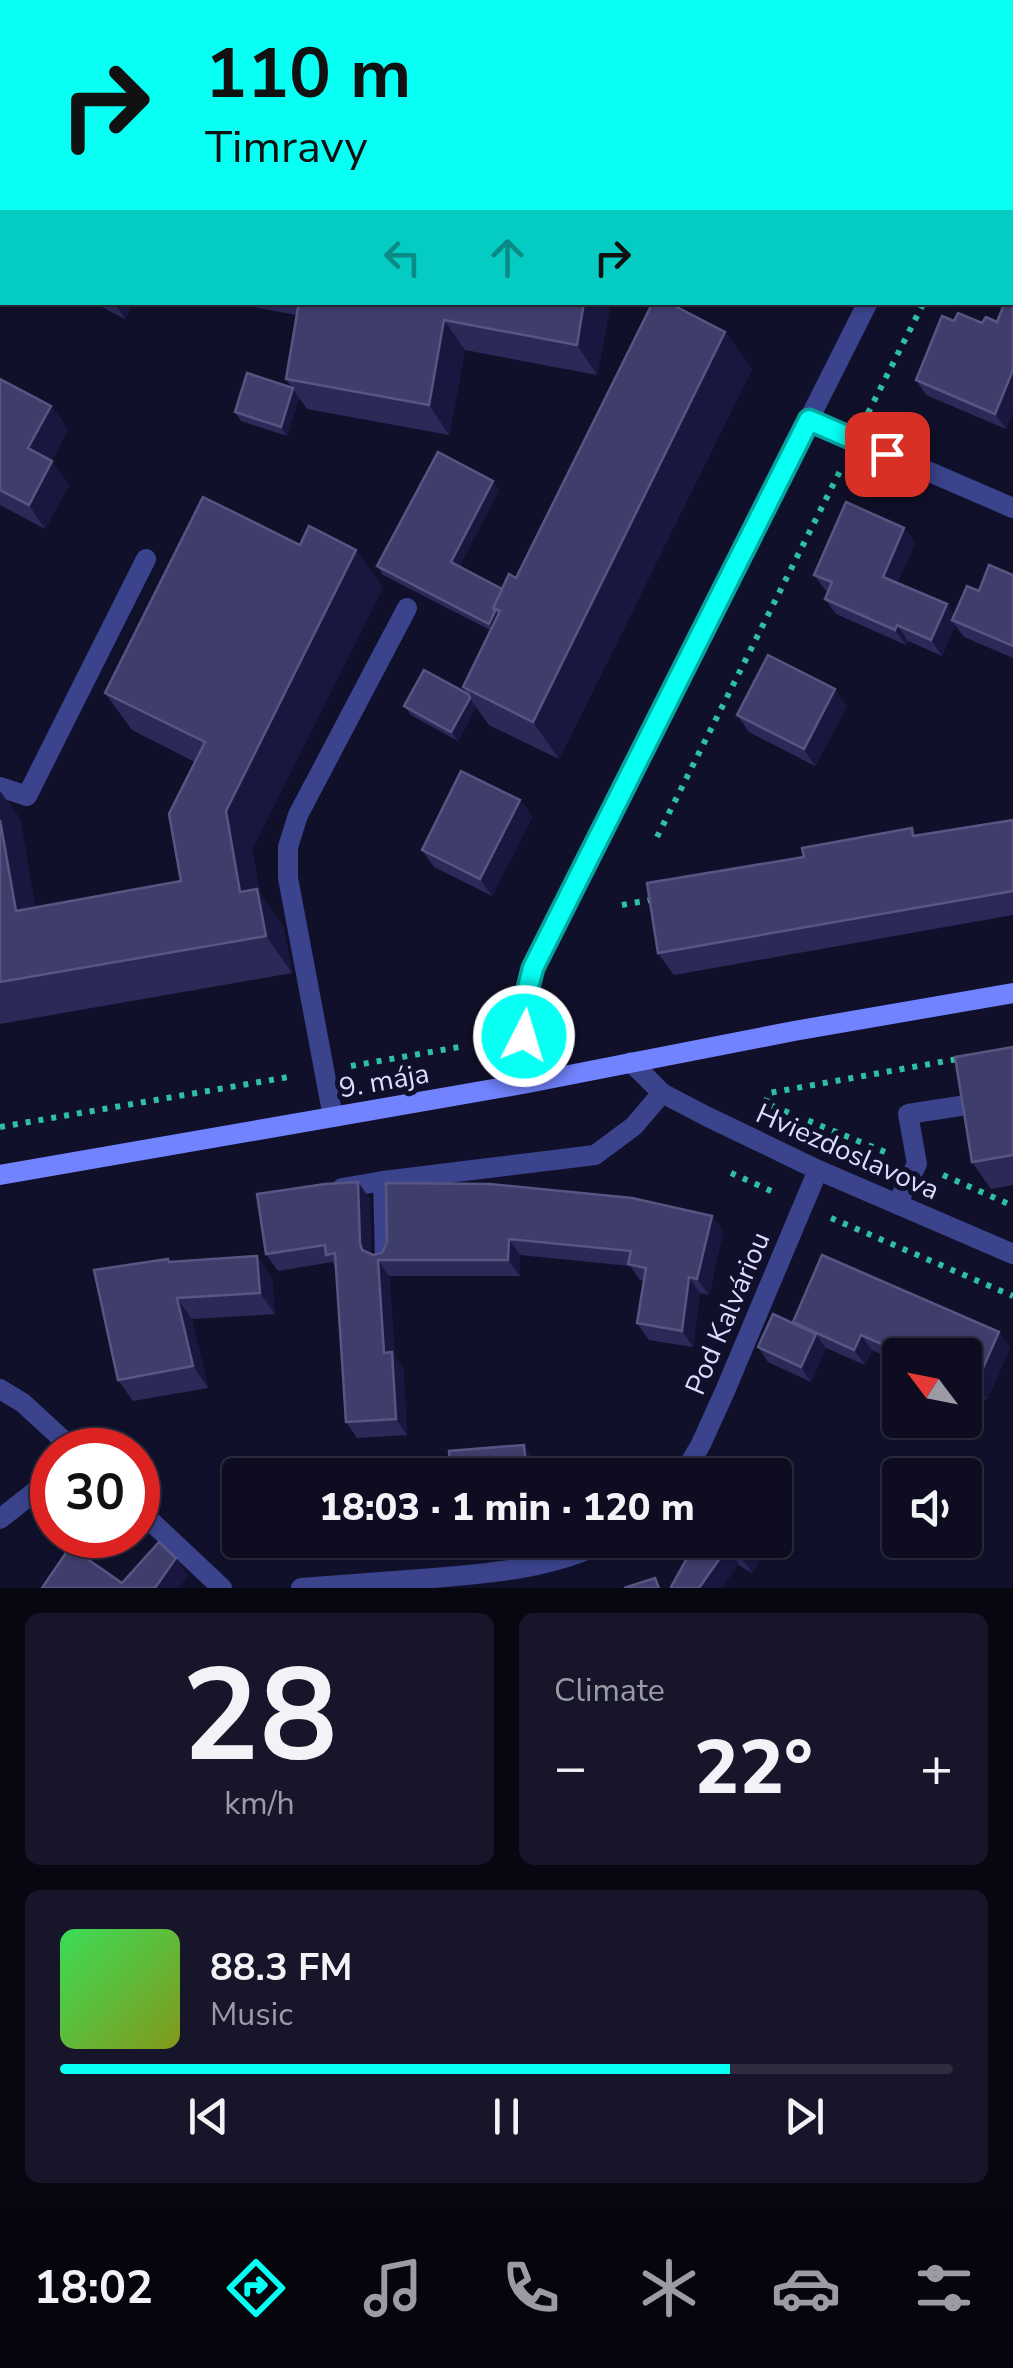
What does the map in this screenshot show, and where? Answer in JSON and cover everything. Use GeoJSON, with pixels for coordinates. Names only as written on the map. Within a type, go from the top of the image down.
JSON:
{"type":"FeatureCollection","features":[{"type":"Feature","properties":{"kind":"main road","name":"9. mája"},"geometry":{"type":"LineString","coordinates":[[0,1176],[1013,993]]}},
{"type":"Feature","properties":{"kind":"street"},"geometry":{"type":"LineString","coordinates":[[528,1082],[525,1000],[533,968],[866,305]]}},
{"type":"Feature","properties":{"kind":"street"},"geometry":{"type":"LineString","coordinates":[[809,420],[1013,508]]}},
{"type":"Feature","properties":{"kind":"street"},"geometry":{"type":"LineString","coordinates":[[0,787],[27,796],[146,559]]}},
{"type":"Feature","properties":{"kind":"street"},"geometry":{"type":"LineString","coordinates":[[333,1117],[288,878],[288,848],[298,814],[407,608]]}},
{"type":"Feature","properties":{"kind":"street","name":"Hviezdoslavova"},"geometry":{"type":"LineString","coordinates":[[631,1062],[662,1093],[818,1170],[1013,1254]]}},
{"type":"Feature","properties":{"kind":"street"},"geometry":{"type":"LineString","coordinates":[[342,1188],[595,1155],[634,1126],[662,1093]]}},
{"type":"Feature","properties":{"kind":"street"},"geometry":{"type":"LineString","coordinates":[[896,1204],[917,1164],[908,1114],[960,1106]]}},
{"type":"Feature","properties":{"kind":"street","name":"Pod Kalváriou"},"geometry":{"type":"LineString","coordinates":[[692,1458],[725,1391],[818,1170]]}},
{"type":"Feature","properties":{"kind":"street"},"geometry":{"type":"LineString","coordinates":[[382,1181],[385,1258]]}},
{"type":"Feature","properties":{"kind":"street"},"geometry":{"type":"LineString","coordinates":[[0,1389],[23,1403],[50,1428]]}},
{"type":"Feature","properties":{"kind":"street"},"geometry":{"type":"LineString","coordinates":[[0,1519],[30,1495]]}},
{"type":"Feature","properties":{"kind":"street"},"geometry":{"type":"LineString","coordinates":[[160,1530],[222,1588]]}},
{"type":"Feature","properties":{"kind":"street"},"geometry":{"type":"LineString","coordinates":[[301,1588],[511,1570],[560,1558]]}},
{"type":"Feature","properties":{"kind":"path"},"geometry":{"type":"LineString","coordinates":[[867,414],[922,305]]}},
{"type":"Feature","properties":{"kind":"path"},"geometry":{"type":"LineString","coordinates":[[657,837],[844,463]]}},
{"type":"Feature","properties":{"kind":"path"},"geometry":{"type":"LineString","coordinates":[[622,905],[672,896]]}},
{"type":"Feature","properties":{"kind":"path"},"geometry":{"type":"LineString","coordinates":[[0,1128],[465,1046]]}},
{"type":"Feature","properties":{"kind":"path"},"geometry":{"type":"LineString","coordinates":[[765,1103],[769,1093],[900,1073],[975,1056]]}},
{"type":"Feature","properties":{"kind":"path"},"geometry":{"type":"LineString","coordinates":[[732,1173],[1013,1296]]}},
{"type":"Feature","properties":{"kind":"building"},"geometry":{"type":"Polygon","coordinates":[[[298,305],[584,305],[577,345],[444,320],[429,405],[286,379],[298,305]]]}},
{"type":"Feature","properties":{"kind":"building"},"geometry":{"type":"Polygon","coordinates":[[[652,305],[673,305],[725,332],[533,722],[463,687],[500,611],[493,608],[509,574],[516,578],[652,305]]]}},
{"type":"Feature","properties":{"kind":"building"},"geometry":{"type":"Polygon","coordinates":[[[1004,305],[1013,305],[1013,370],[995,414],[916,380],[942,316],[954,321],[958,313],[982,323],[986,317],[997,322],[1004,305]]]}},
{"type":"Feature","properties":{"kind":"building"},"geometry":{"type":"Polygon","coordinates":[[[247,373],[293,388],[281,427],[235,412],[247,373]]]}},
{"type":"Feature","properties":{"kind":"building"},"geometry":{"type":"Polygon","coordinates":[[[0,379],[51,406],[28,448],[52,461],[29,505],[0,490],[0,379]]]}},
{"type":"Feature","properties":{"kind":"building"},"geometry":{"type":"Polygon","coordinates":[[[438,452],[493,481],[451,562],[502,589],[489,624],[377,566],[438,452]]]}},
{"type":"Feature","properties":{"kind":"building"},"geometry":{"type":"Polygon","coordinates":[[[203,497],[300,545],[309,526],[356,550],[226,811],[240,892],[257,889],[266,936],[0,982],[0,820],[16,911],[181,881],[169,814],[205,742],[105,693],[203,497]]]}},
{"type":"Feature","properties":{"kind":"building"},"geometry":{"type":"Polygon","coordinates":[[[846,502],[904,528],[883,577],[947,604],[931,640],[897,625],[895,630],[825,599],[832,582],[814,575],[846,502]]]}},
{"type":"Feature","properties":{"kind":"building"},"geometry":{"type":"Polygon","coordinates":[[[989,565],[1013,575],[1013,646],[952,620],[967,586],[979,591],[989,565]]]}},
{"type":"Feature","properties":{"kind":"building"},"geometry":{"type":"Polygon","coordinates":[[[768,655],[835,689],[804,749],[737,715],[768,655]]]}},
{"type":"Feature","properties":{"kind":"building"},"geometry":{"type":"Polygon","coordinates":[[[424,670],[470,698],[451,732],[404,706],[424,670]]]}},
{"type":"Feature","properties":{"kind":"building"},"geometry":{"type":"Polygon","coordinates":[[[461,771],[520,800],[480,879],[422,850],[461,771]]]}},
{"type":"Feature","properties":{"kind":"building"},"geometry":{"type":"Polygon","coordinates":[[[1013,820],[1013,891],[658,953],[647,883],[804,857],[802,848],[912,828],[913,836],[1013,820]]]}},
{"type":"Feature","properties":{"kind":"building"},"geometry":{"type":"Polygon","coordinates":[[[1013,1047],[1013,1155],[972,1162],[955,1057],[1013,1047]]]}},
{"type":"Feature","properties":{"kind":"building"},"geometry":{"type":"Polygon","coordinates":[[[358,1182],[360,1243],[362,1250],[373,1255],[382,1253],[387,1242],[386,1183],[489,1184],[632,1198],[712,1216],[697,1279],[689,1277],[682,1331],[637,1323],[646,1268],[628,1264],[631,1251],[509,1239],[508,1260],[378,1260],[384,1353],[392,1352],[396,1419],[346,1422],[335,1253],[326,1255],[325,1245],[266,1254],[257,1194],[358,1182]]]}},
{"type":"Feature","properties":{"kind":"building"},"geometry":{"type":"Polygon","coordinates":[[[822,1255],[999,1332],[982,1370],[982,1338],[882,1338],[882,1344],[861,1335],[854,1350],[793,1322],[822,1255]]]}},
{"type":"Feature","properties":{"kind":"building"},"geometry":{"type":"Polygon","coordinates":[[[257,1256],[260,1293],[177,1298],[193,1366],[118,1380],[94,1270],[168,1259],[169,1262],[257,1256]]]}},
{"type":"Feature","properties":{"kind":"building"},"geometry":{"type":"Polygon","coordinates":[[[773,1314],[816,1334],[801,1367],[758,1347],[773,1314]]]}},
{"type":"Feature","properties":{"kind":"building"},"geometry":{"type":"Polygon","coordinates":[[[524,1445],[525,1458],[450,1458],[449,1451],[524,1445]]]}},
{"type":"Feature","properties":{"kind":"building"},"geometry":{"type":"Polygon","coordinates":[[[160,1543],[176,1558],[155,1588],[42,1588],[62,1558],[86,1558],[122,1583],[145,1558],[160,1558],[160,1543]]]}},
{"type":"Feature","properties":{"kind":"building"},"geometry":{"type":"Polygon","coordinates":[[[687,1558],[720,1558],[699,1588],[671,1587],[687,1558]]]}},
{"type":"Feature","properties":{"kind":"building"},"geometry":{"type":"Polygon","coordinates":[[[655,1578],[659,1588],[624,1588],[655,1578]]]}},
{"type":"Feature","properties":{"kind":"route"},"geometry":{"type":"LineString","coordinates":[[524,1036],[525,1000],[533,968],[809,420],[887,454]]}}]}
